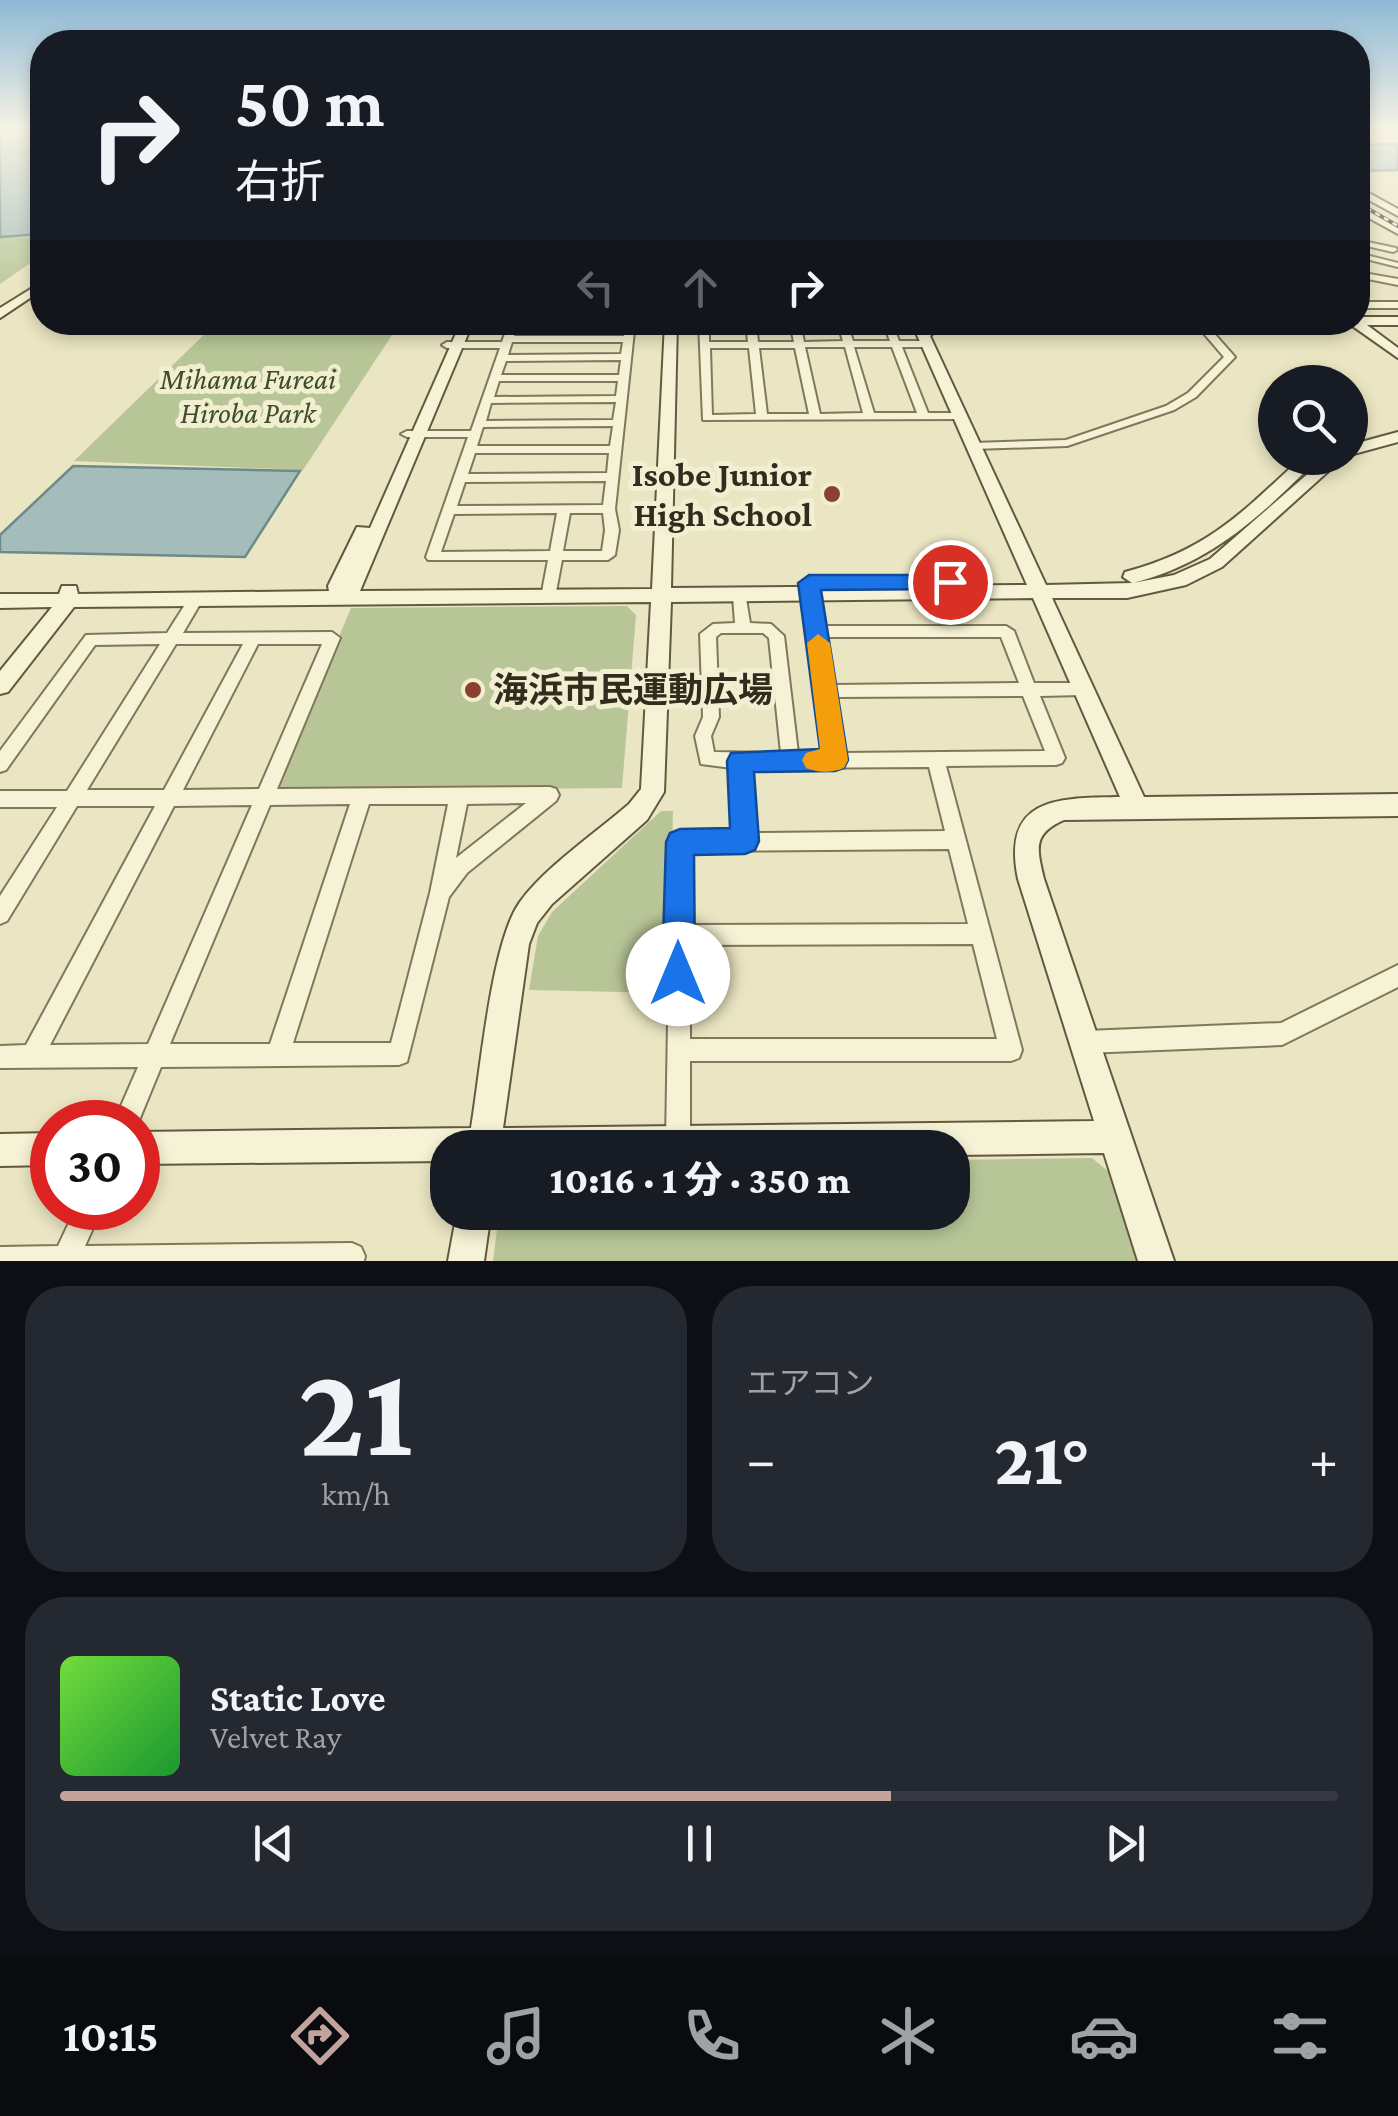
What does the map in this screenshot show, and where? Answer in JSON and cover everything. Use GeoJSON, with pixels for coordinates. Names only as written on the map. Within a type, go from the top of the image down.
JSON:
{"type":"FeatureCollection","features":[{"type":"Feature","properties":{"kind":"street"},"geometry":{"type":"LineString","coordinates":[[1370,195],[1398,195]]}},
{"type":"Feature","properties":{"kind":"street"},"geometry":{"type":"LineString","coordinates":[[1370,199],[1398,212]]}},
{"type":"Feature","properties":{"kind":"street"},"geometry":{"type":"LineString","coordinates":[[1370,215],[1398,231]]}},
{"type":"Feature","properties":{"kind":"street"},"geometry":{"type":"LineString","coordinates":[[1370,245],[1393,250]]}},
{"type":"Feature","properties":{"kind":"street"},"geometry":{"type":"LineString","coordinates":[[1370,258],[1398,264]]}},
{"type":"Feature","properties":{"kind":"street"},"geometry":{"type":"LineString","coordinates":[[1370,277],[1398,282]]}},
{"type":"Feature","properties":{"kind":"street"},"geometry":{"type":"LineString","coordinates":[[0,300],[30,280]]}},
{"type":"Feature","properties":{"kind":"street"},"geometry":{"type":"LineString","coordinates":[[0,314],[30,293]]}},
{"type":"Feature","properties":{"kind":"street"},"geometry":{"type":"LineString","coordinates":[[1370,305],[1398,305]]}},
{"type":"Feature","properties":{"kind":"street"},"geometry":{"type":"LineString","coordinates":[[1370,322],[1398,321]]}},
{"type":"Feature","properties":{"kind":"street"},"geometry":{"type":"LineString","coordinates":[[1370,333],[1398,354]]}},
{"type":"Feature","properties":{"kind":"street"},"geometry":{"type":"LineString","coordinates":[[452,346],[454,335]]}},
{"type":"Feature","properties":{"kind":"street"},"geometry":{"type":"LineString","coordinates":[[344,590],[459,335]]}},
{"type":"Feature","properties":{"kind":"street"},"geometry":{"type":"LineString","coordinates":[[509,335],[434,557],[608,555],[612,530],[608,509],[628,335]]}},
{"type":"Feature","properties":{"kind":"street"},"geometry":{"type":"LineString","coordinates":[[487,1130],[515,944],[527,914],[638,812],[652,792],[656,774],[670,335]]}},
{"type":"Feature","properties":{"kind":"street"},"geometry":{"type":"LineString","coordinates":[[705,335],[708,418],[960,416]]}},
{"type":"Feature","properties":{"kind":"street"},"geometry":{"type":"LineString","coordinates":[[752,335],[762,418]]}},
{"type":"Feature","properties":{"kind":"street"},"geometry":{"type":"LineString","coordinates":[[798,335],[815,417]]}},
{"type":"Feature","properties":{"kind":"street"},"geometry":{"type":"LineString","coordinates":[[846,335],[870,417]]}},
{"type":"Feature","properties":{"kind":"street"},"geometry":{"type":"LineString","coordinates":[[892,335],[923,416]]}},
{"type":"Feature","properties":{"kind":"street"},"geometry":{"type":"LineString","coordinates":[[924,335],[1137,808]]}},
{"type":"Feature","properties":{"kind":"street"},"geometry":{"type":"LineString","coordinates":[[973,446],[1067,443],[1177,406],[1230,358],[1210,335]]}},
{"type":"Feature","properties":{"kind":"street"},"geometry":{"type":"LineString","coordinates":[[505,347],[628,338]]}},
{"type":"Feature","properties":{"kind":"street"},"geometry":{"type":"LineString","coordinates":[[705,345],[926,344]]}},
{"type":"Feature","properties":{"kind":"street"},"geometry":{"type":"LineString","coordinates":[[452,346],[626,358]]}},
{"type":"Feature","properties":{"kind":"street"},"geometry":{"type":"LineString","coordinates":[[495,378],[624,378]]}},
{"type":"Feature","properties":{"kind":"street"},"geometry":{"type":"LineString","coordinates":[[487,400],[621,400]]}},
{"type":"Feature","properties":{"kind":"street"},"geometry":{"type":"LineString","coordinates":[[413,434],[618,423]]}},
{"type":"Feature","properties":{"kind":"street"},"geometry":{"type":"LineString","coordinates":[[1368,434],[1398,429]]}},
{"type":"Feature","properties":{"kind":"street"},"geometry":{"type":"LineString","coordinates":[[1368,445],[1398,437]]}},
{"type":"Feature","properties":{"kind":"street"},"geometry":{"type":"LineString","coordinates":[[470,450],[616,449]]}},
{"type":"Feature","properties":{"kind":"street"},"geometry":{"type":"LineString","coordinates":[[1037,588],[1118,579],[1181,564],[1219,542],[1292,475]]}},
{"type":"Feature","properties":{"kind":"street"},"geometry":{"type":"LineString","coordinates":[[0,601],[344,590],[1127,591],[1196,574],[1235,550],[1317,475]]}},
{"type":"Feature","properties":{"kind":"street"},"geometry":{"type":"LineString","coordinates":[[460,478],[612,476]]}},
{"type":"Feature","properties":{"kind":"street"},"geometry":{"type":"LineString","coordinates":[[450,510],[608,509]]}},
{"type":"Feature","properties":{"kind":"street"},"geometry":{"type":"LineString","coordinates":[[549,591],[564,510]]}},
{"type":"Feature","properties":{"kind":"street"},"geometry":{"type":"LineString","coordinates":[[660,591],[740,596],[810,589]]}},
{"type":"Feature","properties":{"kind":"street"},"geometry":{"type":"LineString","coordinates":[[810,589],[835,760]]}},
{"type":"Feature","properties":{"kind":"street"},"geometry":{"type":"LineString","coordinates":[[0,590],[63,597],[196,599],[344,590]]}},
{"type":"Feature","properties":{"kind":"street"},"geometry":{"type":"LineString","coordinates":[[740,596],[743,628]]}},
{"type":"Feature","properties":{"kind":"street"},"geometry":{"type":"LineString","coordinates":[[0,665],[63,597]]}},
{"type":"Feature","properties":{"kind":"street"},"geometry":{"type":"LineString","coordinates":[[0,686],[63,597]]}},
{"type":"Feature","properties":{"kind":"street"},"geometry":{"type":"LineString","coordinates":[[0,914],[196,599]]}},
{"type":"Feature","properties":{"kind":"street"},"geometry":{"type":"LineString","coordinates":[[790,761],[776,636],[766,628],[718,628],[708,634],[711,717],[703,736],[703,754],[707,759],[790,761],[1056,758],[1006,631],[817,632]]}},
{"type":"Feature","properties":{"kind":"street"},"geometry":{"type":"LineString","coordinates":[[32,1057],[253,638]]}},
{"type":"Feature","properties":{"kind":"street"},"geometry":{"type":"LineString","coordinates":[[0,765],[92,639],[332,638],[136,1100]]}},
{"type":"Feature","properties":{"kind":"street"},"geometry":{"type":"LineString","coordinates":[[824,691],[1083,689]]}},
{"type":"Feature","properties":{"kind":"street"},"geometry":{"type":"LineString","coordinates":[[678,1050],[1012,1050],[936,760]]}},
{"type":"Feature","properties":{"kind":"street"},"geometry":{"type":"LineString","coordinates":[[740,761],[745,841]]}},
{"type":"Feature","properties":{"kind":"street"},"geometry":{"type":"LineString","coordinates":[[0,799],[550,795],[460,867],[440,893]]}},
{"type":"Feature","properties":{"kind":"street"},"geometry":{"type":"LineString","coordinates":[[0,1057],[399,1054],[440,893],[459,796]]}},
{"type":"Feature","properties":{"kind":"street"},"geometry":{"type":"LineString","coordinates":[[278,1054],[362,797]]}},
{"type":"Feature","properties":{"kind":"street"},"geometry":{"type":"LineString","coordinates":[[1156,1261],[1032,879],[1025,852],[1028,833],[1036,821],[1064,809],[1398,805]]}},
{"type":"Feature","properties":{"kind":"street"},"geometry":{"type":"LineString","coordinates":[[678,1130],[680,842],[957,840]]}},
{"type":"Feature","properties":{"kind":"street"},"geometry":{"type":"LineString","coordinates":[[679,935],[981,934]]}},
{"type":"Feature","properties":{"kind":"street"},"geometry":{"type":"LineString","coordinates":[[1086,1042],[1282,1034],[1398,976]]}},
{"type":"Feature","properties":{"kind":"street"},"geometry":{"type":"LineString","coordinates":[[970,1139],[1116,1137]]}},
{"type":"Feature","properties":{"kind":"street"},"geometry":{"type":"LineString","coordinates":[[160,1148],[430,1147]]}},
{"type":"Feature","properties":{"kind":"street"},"geometry":{"type":"LineString","coordinates":[[0,1150],[30,1149]]}},
{"type":"Feature","properties":{"kind":"street"},"geometry":{"type":"LineString","coordinates":[[66,1260],[79,1230]]}},
{"type":"Feature","properties":{"kind":"street"},"geometry":{"type":"LineString","coordinates":[[466,1261],[471,1230]]}},
{"type":"Feature","properties":{"kind":"street"},"geometry":{"type":"LineString","coordinates":[[0,1260],[352,1256],[351,1261]]}},
{"type":"Feature","properties":{"kind":"green space"},"geometry":{"type":"Polygon","coordinates":[[[0,237],[30,238],[30,264],[0,284],[0,237]]]}},
{"type":"Feature","properties":{"kind":"green space","name":"Mihama Fureai Hiroba Park"},"geometry":{"type":"Polygon","coordinates":[[[204,335],[392,335],[303,470],[74,461],[204,335]]]}},
{"type":"Feature","properties":{"kind":"green space","name":"海浜市民運動広場"},"geometry":{"type":"Polygon","coordinates":[[[627,606],[636,615],[622,788],[280,791],[276,787],[351,608],[627,606]]]}},
{"type":"Feature","properties":{"kind":"green space"},"geometry":{"type":"Polygon","coordinates":[[[661,811],[673,811],[668,993],[529,990],[538,936],[552,912],[661,811]]]}},
{"type":"Feature","properties":{"kind":"green space"},"geometry":{"type":"Polygon","coordinates":[[[1092,1158],[1109,1172],[1136,1261],[493,1261],[497,1230],[970,1230],[970,1160],[1092,1158]]]}},
{"type":"Feature","properties":{"kind":"water"},"geometry":{"type":"Polygon","coordinates":[[[0,188],[30,188],[30,235],[0,237],[0,188]]]}},
{"type":"Feature","properties":{"kind":"water"},"geometry":{"type":"Polygon","coordinates":[[[73,466],[300,471],[245,557],[0,552],[0,535],[73,466]]]}},
{"type":"Feature","properties":{"kind":"railway"},"geometry":{"type":"LineString","coordinates":[[1370,210],[1398,226]]}},
{"type":"Feature","properties":{"kind":"slow traffic"},"geometry":{"type":"LineString","coordinates":[[815,760],[835,760],[818,643]]}},
{"type":"Feature","properties":{"kind":"place","name":"Isobe Junior High School"},"geometry":{"type":"Point","coordinates":[832,494]}},
{"type":"Feature","properties":{"kind":"place","name":"海浜市民運動広場"},"geometry":{"type":"Point","coordinates":[473,690]}},
{"type":"Feature","properties":{"kind":"route"},"geometry":{"type":"LineString","coordinates":[[678,974],[680,842],[745,841],[740,761],[835,760],[809,583],[950,582]]}}]}
